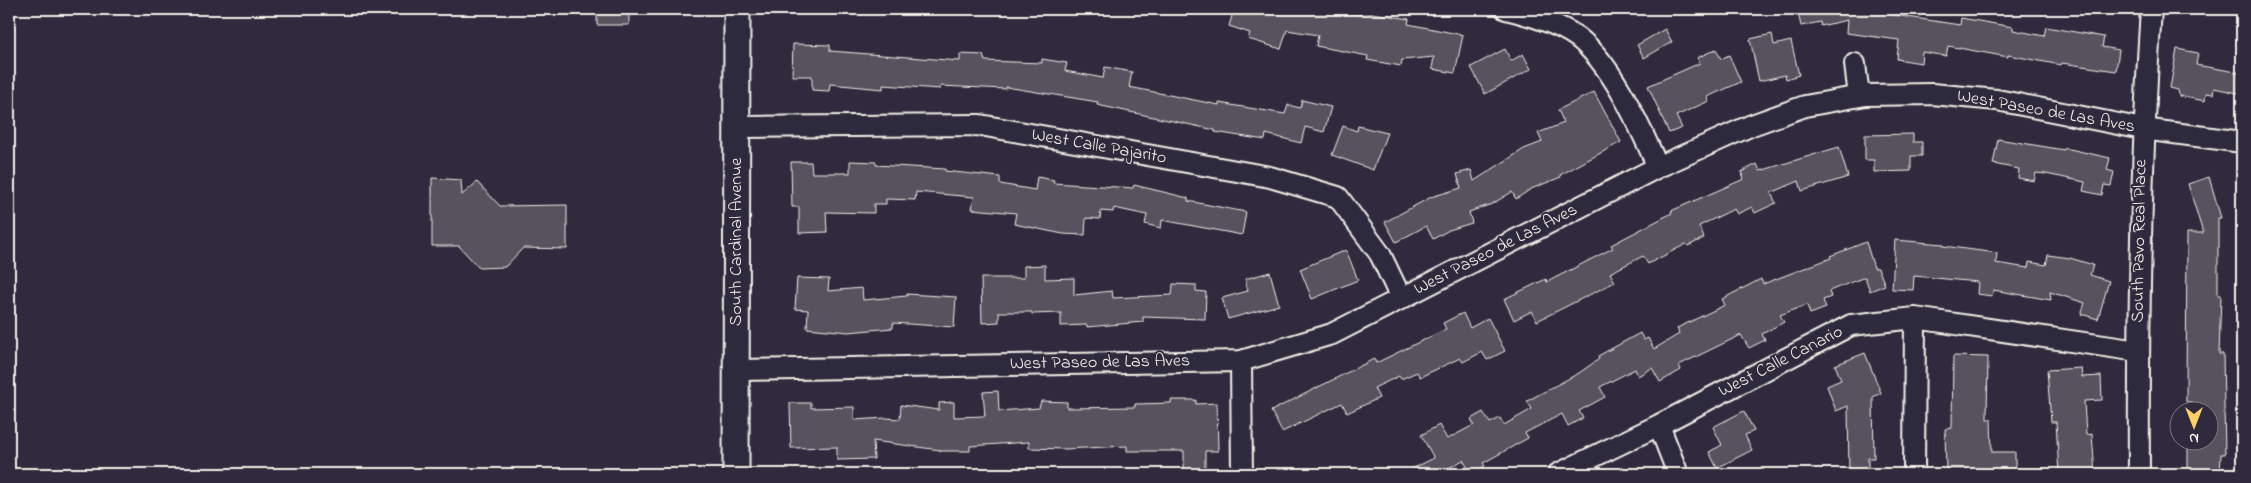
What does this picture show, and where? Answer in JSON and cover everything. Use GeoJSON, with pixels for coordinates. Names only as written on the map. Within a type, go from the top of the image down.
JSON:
{"type":"FeatureCollection","features":[{"type":"Feature","properties":{"kind":"main road","name":"South Cardinal Avenue"},"geometry":{"type":"LineString","coordinates":[[736,474],[737,9]]}},
{"type":"Feature","properties":{"kind":"street"},"geometry":{"type":"LineString","coordinates":[[1506,9],[1531,15],[1577,38],[1604,66],[1632,112],[1658,167]]}},
{"type":"Feature","properties":{"kind":"street","name":"South Pavo Real Place"},"geometry":{"type":"LineString","coordinates":[[2139,474],[2138,351],[2143,129],[2151,9]]}},
{"type":"Feature","properties":{"kind":"street"},"geometry":{"type":"LineString","coordinates":[[1855,64],[1859,96]]}},
{"type":"Feature","properties":{"kind":"street","name":"West Paseo de Las Aves"},"geometry":{"type":"LineString","coordinates":[[736,370],[1241,361],[1332,334],[1658,167],[1752,125],[1805,106],[1859,96],[1932,94],[1997,100],[2143,129],[2242,142]]}},
{"type":"Feature","properties":{"kind":"street","name":"West Calle Pajarito"},"geometry":{"type":"LineString","coordinates":[[738,127],[980,125],[1270,177],[1338,197],[1380,254],[1401,298]]}},
{"type":"Feature","properties":{"kind":"street"},"geometry":{"type":"LineString","coordinates":[[1914,474],[1915,318]]}},
{"type":"Feature","properties":{"kind":"street","name":"West Calle Canario"},"geometry":{"type":"LineString","coordinates":[[1558,474],[1659,425],[1851,325],[1915,318],[2138,351]]}},
{"type":"Feature","properties":{"kind":"street"},"geometry":{"type":"LineString","coordinates":[[1241,361],[1242,474]]}},
{"type":"Feature","properties":{"kind":"street"},"geometry":{"type":"LineString","coordinates":[[1659,425],[1677,474]]}},
{"type":"Feature","properties":{"kind":"building"},"geometry":{"type":"Polygon","coordinates":[[[597,9],[629,9],[629,25],[597,25],[597,9]]]}},
{"type":"Feature","properties":{"kind":"building"},"geometry":{"type":"Polygon","coordinates":[[[1234,9],[1319,9],[1360,15],[1360,11],[1409,19],[1408,24],[1463,35],[1455,73],[1432,69],[1434,57],[1402,60],[1401,66],[1367,60],[1368,56],[1316,46],[1318,35],[1287,30],[1281,49],[1248,39],[1250,33],[1229,26],[1234,9]]]}},
{"type":"Feature","properties":{"kind":"building"},"geometry":{"type":"Polygon","coordinates":[[[1797,9],[1888,9],[1888,14],[1960,25],[1961,18],[2013,27],[2013,30],[2044,36],[2046,27],[2104,37],[2102,47],[2119,50],[2116,71],[2062,63],[2061,65],[1948,46],[1946,56],[1922,52],[1921,63],[1897,59],[1899,40],[1846,33],[1847,20],[1821,26],[1820,22],[1801,26],[1797,9]]]}},
{"type":"Feature","properties":{"kind":"building"},"geometry":{"type":"Polygon","coordinates":[[[1665,29],[1672,42],[1644,58],[1637,45],[1665,29]]]}},
{"type":"Feature","properties":{"kind":"building"},"geometry":{"type":"Polygon","coordinates":[[[1772,34],[1774,45],[1791,41],[1799,75],[1786,79],[1785,75],[1759,81],[1750,39],[1772,34]]]}},
{"type":"Feature","properties":{"kind":"building"},"geometry":{"type":"Polygon","coordinates":[[[793,44],[830,45],[830,51],[960,61],[960,54],[983,55],[985,61],[1042,63],[1042,59],[1067,63],[1065,71],[1103,78],[1105,67],[1132,72],[1129,87],[1219,105],[1219,103],[1285,114],[1288,105],[1300,108],[1302,100],[1331,107],[1324,132],[1305,127],[1301,143],[1266,134],[1265,140],[1215,132],[1215,130],[1097,105],[1098,102],[1006,87],[1006,89],[940,86],[940,89],[883,85],[883,89],[830,84],[829,91],[812,90],[812,76],[792,76],[793,44]]]}},
{"type":"Feature","properties":{"kind":"building"},"geometry":{"type":"Polygon","coordinates":[[[1505,49],[1511,61],[1523,54],[1531,69],[1485,94],[1471,67],[1505,49]]]}},
{"type":"Feature","properties":{"kind":"building"},"geometry":{"type":"Polygon","coordinates":[[[1716,49],[1721,59],[1729,55],[1741,82],[1707,97],[1709,101],[1676,116],[1682,128],[1669,133],[1648,86],[1700,63],[1697,58],[1716,49]]]}},
{"type":"Feature","properties":{"kind":"building"},"geometry":{"type":"Polygon","coordinates":[[[2177,49],[2198,53],[2196,65],[2242,73],[2242,94],[2214,88],[2213,94],[2206,93],[2205,101],[2179,96],[2178,90],[2170,88],[2177,49]]]}},
{"type":"Feature","properties":{"kind":"building"},"geometry":{"type":"Polygon","coordinates":[[[1594,92],[1621,142],[1560,175],[1561,177],[1531,189],[1516,199],[1512,192],[1492,204],[1469,212],[1472,223],[1449,230],[1433,239],[1426,226],[1396,242],[1385,222],[1431,197],[1461,188],[1457,174],[1471,170],[1474,181],[1524,149],[1542,142],[1538,133],[1564,123],[1558,110],[1594,92]]]}},
{"type":"Feature","properties":{"kind":"building"},"geometry":{"type":"Polygon","coordinates":[[[1343,126],[1357,131],[1358,126],[1387,133],[1373,170],[1332,155],[1343,126]]]}},
{"type":"Feature","properties":{"kind":"building"},"geometry":{"type":"Polygon","coordinates":[[[1913,134],[1913,142],[1922,142],[1922,156],[1911,156],[1911,171],[1874,172],[1874,160],[1865,160],[1865,135],[1913,134]]]}},
{"type":"Feature","properties":{"kind":"building"},"geometry":{"type":"Polygon","coordinates":[[[1998,139],[2064,150],[2065,148],[2110,158],[2107,170],[2114,172],[2111,186],[2104,185],[2102,195],[2083,191],[2085,182],[2046,174],[2036,173],[2034,181],[2018,178],[2019,169],[1993,164],[1998,139]]]}},
{"type":"Feature","properties":{"kind":"building"},"geometry":{"type":"Polygon","coordinates":[[[1839,147],[1848,177],[1802,191],[1799,181],[1771,193],[1776,203],[1755,213],[1752,207],[1737,214],[1734,209],[1699,226],[1704,238],[1688,246],[1686,244],[1648,264],[1643,256],[1610,273],[1615,282],[1537,321],[1532,311],[1514,320],[1504,299],[1546,279],[1547,282],[1613,248],[1611,245],[1672,213],[1671,211],[1744,179],[1741,172],[1757,164],[1760,171],[1839,147]]]}},
{"type":"Feature","properties":{"kind":"building"},"geometry":{"type":"Polygon","coordinates":[[[850,161],[876,162],[876,165],[945,169],[945,171],[1000,177],[1000,184],[1035,190],[1037,177],[1054,180],[1053,183],[1133,188],[1134,185],[1188,198],[1188,201],[1246,212],[1242,235],[1162,220],[1161,228],[1145,224],[1147,215],[1114,208],[1113,212],[1101,211],[1100,219],[1086,218],[1085,235],[1063,234],[1014,224],[1016,213],[972,209],[974,197],[916,192],[915,200],[886,199],[886,204],[874,204],[874,213],[826,212],[827,232],[799,233],[799,207],[792,207],[791,162],[811,162],[812,173],[850,173],[850,161]]]}},
{"type":"Feature","properties":{"kind":"building"},"geometry":{"type":"Polygon","coordinates":[[[2209,177],[2221,218],[2218,218],[2218,295],[2221,295],[2219,354],[2223,354],[2225,454],[2221,454],[2220,474],[2188,474],[2188,450],[2218,450],[2218,400],[2186,400],[2187,233],[2203,233],[2188,184],[2209,177]]]}},
{"type":"Feature","properties":{"kind":"building"},"geometry":{"type":"Polygon","coordinates":[[[432,178],[461,180],[462,195],[477,182],[500,206],[567,205],[567,249],[523,248],[505,267],[479,268],[459,246],[432,246],[432,178]]]}},
{"type":"Feature","properties":{"kind":"building"},"geometry":{"type":"Polygon","coordinates":[[[1895,240],[1943,244],[1943,246],[1997,253],[1996,263],[2028,268],[2029,262],[2046,265],[2048,255],[2070,258],[2093,265],[2090,275],[2109,281],[2098,319],[2081,314],[2085,303],[2050,292],[2051,300],[1993,290],[1992,296],[1977,294],[1978,282],[1914,276],[1913,290],[1892,289],[1895,240]]]}},
{"type":"Feature","properties":{"kind":"building"},"geometry":{"type":"Polygon","coordinates":[[[1866,242],[1874,268],[1878,268],[1885,285],[1870,291],[1865,277],[1829,291],[1831,297],[1823,300],[1826,308],[1810,314],[1807,305],[1780,315],[1784,322],[1762,334],[1765,340],[1749,348],[1741,335],[1679,365],[1681,370],[1660,382],[1652,368],[1638,376],[1635,369],[1600,387],[1605,397],[1579,411],[1583,418],[1568,426],[1562,414],[1525,433],[1528,438],[1483,463],[1485,466],[1471,473],[1463,460],[1438,474],[1402,474],[1434,458],[1421,435],[1439,425],[1447,439],[1474,425],[1471,419],[1483,412],[1490,423],[1500,418],[1504,425],[1532,409],[1527,401],[1579,373],[1599,359],[1598,356],[1640,333],[1644,340],[1648,338],[1654,349],[1679,334],[1677,328],[1725,305],[1722,299],[1761,279],[1763,284],[1831,258],[1830,256],[1866,242]]]}},
{"type":"Feature","properties":{"kind":"building"},"geometry":{"type":"Polygon","coordinates":[[[1346,250],[1358,280],[1312,299],[1300,269],[1346,250]]]}},
{"type":"Feature","properties":{"kind":"building"},"geometry":{"type":"Polygon","coordinates":[[[1045,265],[1045,279],[1074,278],[1074,295],[1112,291],[1113,298],[1172,295],[1173,284],[1196,285],[1196,291],[1206,292],[1205,319],[1143,317],[1143,322],[1087,327],[1087,325],[1061,326],[1061,313],[999,312],[999,322],[982,323],[981,278],[1024,278],[1024,266],[1045,265]]]}},
{"type":"Feature","properties":{"kind":"building"},"geometry":{"type":"Polygon","coordinates":[[[1270,272],[1279,305],[1228,319],[1222,298],[1248,291],[1245,279],[1270,272]]]}},
{"type":"Feature","properties":{"kind":"building"},"geometry":{"type":"Polygon","coordinates":[[[797,278],[829,279],[828,291],[862,288],[863,300],[907,296],[907,294],[956,297],[954,327],[893,323],[893,328],[848,332],[807,328],[808,310],[795,309],[797,278]]]}},
{"type":"Feature","properties":{"kind":"building"},"geometry":{"type":"Polygon","coordinates":[[[1463,313],[1470,328],[1488,318],[1505,351],[1487,360],[1482,352],[1463,362],[1460,358],[1420,377],[1417,372],[1401,379],[1399,376],[1374,388],[1379,398],[1347,413],[1342,403],[1282,432],[1271,411],[1374,359],[1376,363],[1446,329],[1443,323],[1463,313]]]}},
{"type":"Feature","properties":{"kind":"building"},"geometry":{"type":"Polygon","coordinates":[[[1865,353],[1881,393],[1873,397],[1874,458],[1868,458],[1868,474],[1849,474],[1848,406],[1836,411],[1827,386],[1841,380],[1835,365],[1865,353]]]}},
{"type":"Feature","properties":{"kind":"building"},"geometry":{"type":"Polygon","coordinates":[[[1953,356],[1988,357],[1987,419],[1991,419],[1992,452],[2015,452],[2015,469],[1946,471],[1945,429],[1952,428],[1953,356]]]}},
{"type":"Feature","properties":{"kind":"building"},"geometry":{"type":"Polygon","coordinates":[[[2081,368],[2082,377],[2101,376],[2102,400],[2084,401],[2086,435],[2092,434],[2095,473],[2059,474],[2056,422],[2051,422],[2047,370],[2081,368]]]}},
{"type":"Feature","properties":{"kind":"building"},"geometry":{"type":"Polygon","coordinates":[[[998,391],[999,411],[1039,408],[1041,401],[1067,402],[1067,408],[1135,407],[1135,404],[1171,403],[1171,400],[1196,400],[1196,404],[1217,403],[1218,451],[1205,451],[1205,474],[1184,474],[1184,451],[1127,451],[1127,446],[1065,449],[1029,448],[1029,442],[970,446],[970,451],[940,451],[873,441],[874,459],[837,460],[837,447],[791,448],[790,403],[811,403],[811,408],[854,407],[854,420],[900,419],[901,405],[939,410],[939,403],[954,402],[954,417],[985,416],[983,392],[998,391]]]}},
{"type":"Feature","properties":{"kind":"building"},"geometry":{"type":"Polygon","coordinates":[[[1744,411],[1754,431],[1745,435],[1752,450],[1717,468],[1709,452],[1722,445],[1713,427],[1744,411]]]}}]}
